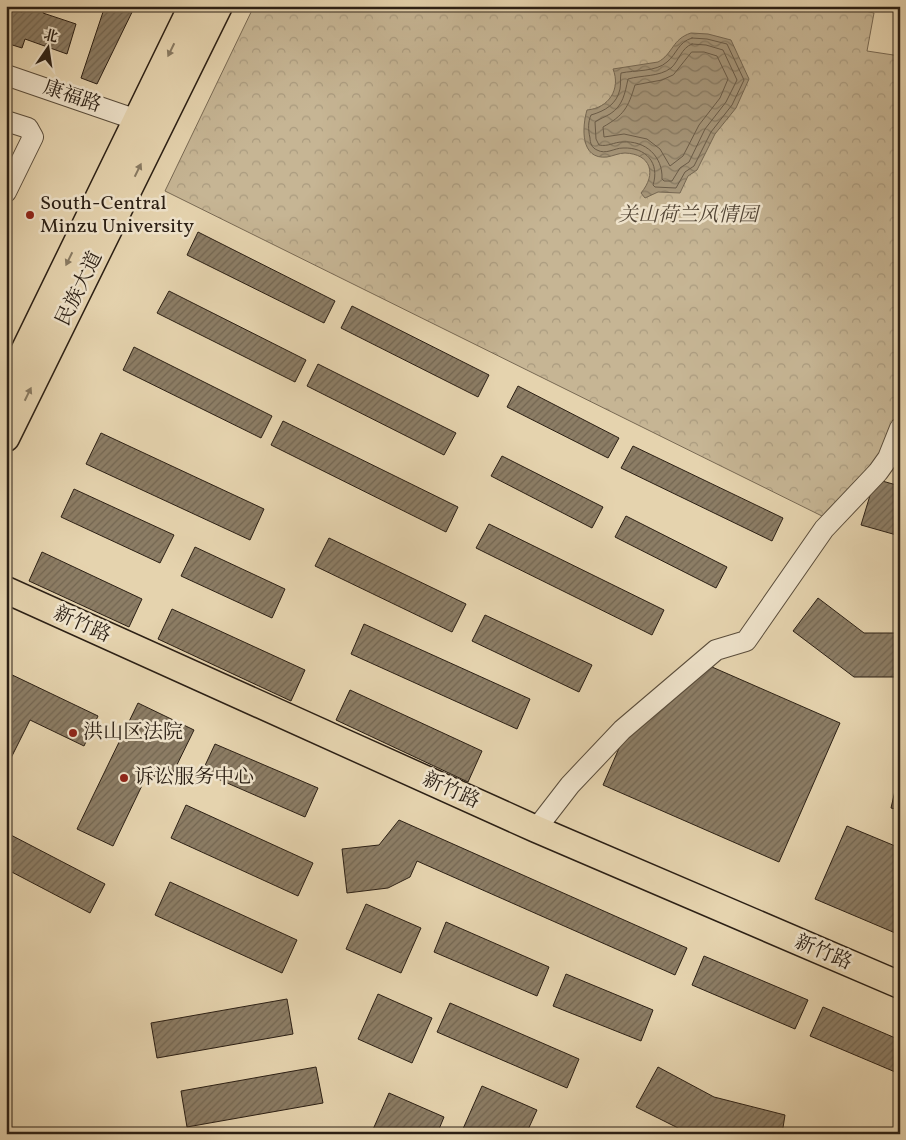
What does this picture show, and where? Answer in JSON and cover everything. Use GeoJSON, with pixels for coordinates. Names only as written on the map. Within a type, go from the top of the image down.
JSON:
{"type":"FeatureCollection","features":[{"type":"Feature","properties":{"kind":"main road","name":"民族大道"},"geometry":{"type":"LineString","coordinates":[[6,388],[192,6]]}},
{"type":"Feature","properties":{"kind":"main road","name":"民族大道"},"geometry":{"type":"LineString","coordinates":[[6,438],[219,6]]}},
{"type":"Feature","properties":{"kind":"main road","name":"新竹路"},"geometry":{"type":"LineString","coordinates":[[6,590],[536,830],[900,985]]}},
{"type":"Feature","properties":{"kind":"street","name":"康福路"},"geometry":{"type":"LineString","coordinates":[[6,75],[137,120]]}},
{"type":"Feature","properties":{"kind":"street"},"geometry":{"type":"LineString","coordinates":[[6,120],[28,128],[33,137],[6,192]]}},
{"type":"Feature","properties":{"kind":"street"},"geometry":{"type":"LineString","coordinates":[[536,830],[570,785],[622,730],[716,650],[746,640],[824,529],[878,472],[888,458],[900,428]]}},
{"type":"Feature","properties":{"kind":"green space","name":"关山荷兰风情园"},"geometry":{"type":"Polygon","coordinates":[[[254,6],[844,6],[874,13],[867,51],[900,56],[900,407],[881,454],[826,518],[165,191],[254,6]]]}},
{"type":"Feature","properties":{"kind":"water"},"geometry":{"type":"Polygon","coordinates":[[[691,33],[708,34],[731,40],[749,79],[736,108],[715,134],[697,170],[688,176],[680,193],[658,192],[645,198],[641,193],[649,179],[650,172],[646,161],[634,154],[623,153],[598,157],[592,153],[587,148],[584,133],[587,110],[601,106],[611,96],[615,84],[613,69],[658,62],[667,55],[680,39],[691,33]]]}},
{"type":"Feature","properties":{"kind":"building"},"geometry":{"type":"Polygon","coordinates":[[[23,6],[45,6],[43,13],[76,24],[67,54],[25,39],[22,48],[6,43],[6,8],[22,12],[23,6]]]}},
{"type":"Feature","properties":{"kind":"building"},"geometry":{"type":"Polygon","coordinates":[[[105,6],[135,6],[97,84],[81,78],[105,6]]]}},
{"type":"Feature","properties":{"kind":"building"},"geometry":{"type":"Polygon","coordinates":[[[198,232],[335,301],[324,323],[187,255],[198,232]]]}},
{"type":"Feature","properties":{"kind":"building"},"geometry":{"type":"Polygon","coordinates":[[[169,291],[306,360],[295,382],[157,313],[169,291]]]}},
{"type":"Feature","properties":{"kind":"building"},"geometry":{"type":"Polygon","coordinates":[[[352,306],[489,375],[478,397],[341,328],[352,306]]]}},
{"type":"Feature","properties":{"kind":"building"},"geometry":{"type":"Polygon","coordinates":[[[134,347],[272,416],[261,438],[123,370],[134,347]]]}},
{"type":"Feature","properties":{"kind":"building"},"geometry":{"type":"Polygon","coordinates":[[[318,364],[456,433],[444,455],[307,386],[318,364]]]}},
{"type":"Feature","properties":{"kind":"building"},"geometry":{"type":"Polygon","coordinates":[[[518,386],[619,438],[608,458],[507,407],[518,386]]]}},
{"type":"Feature","properties":{"kind":"building"},"geometry":{"type":"Polygon","coordinates":[[[283,421],[458,507],[446,532],[271,445],[283,421]]]}},
{"type":"Feature","properties":{"kind":"building"},"geometry":{"type":"Polygon","coordinates":[[[101,433],[264,509],[250,540],[86,464],[101,433]]]}},
{"type":"Feature","properties":{"kind":"building"},"geometry":{"type":"Polygon","coordinates":[[[633,446],[783,518],[772,541],[621,468],[633,446]]]}},
{"type":"Feature","properties":{"kind":"building"},"geometry":{"type":"Polygon","coordinates":[[[502,456],[603,507],[592,528],[491,476],[502,456]]]}},
{"type":"Feature","properties":{"kind":"building"},"geometry":{"type":"Polygon","coordinates":[[[875,479],[900,486],[900,536],[861,525],[875,479]]]}},
{"type":"Feature","properties":{"kind":"building"},"geometry":{"type":"Polygon","coordinates":[[[74,489],[174,535],[160,563],[61,517],[74,489]]]}},
{"type":"Feature","properties":{"kind":"building"},"geometry":{"type":"Polygon","coordinates":[[[626,516],[727,567],[716,588],[615,537],[626,516]]]}},
{"type":"Feature","properties":{"kind":"building"},"geometry":{"type":"Polygon","coordinates":[[[489,524],[664,610],[652,635],[476,548],[489,524]]]}},
{"type":"Feature","properties":{"kind":"building"},"geometry":{"type":"Polygon","coordinates":[[[329,538],[466,604],[452,632],[315,566],[329,538]]]}},
{"type":"Feature","properties":{"kind":"building"},"geometry":{"type":"Polygon","coordinates":[[[195,547],[285,589],[272,618],[181,576],[195,547]]]}},
{"type":"Feature","properties":{"kind":"building"},"geometry":{"type":"Polygon","coordinates":[[[42,552],[142,599],[129,627],[29,581],[42,552]]]}},
{"type":"Feature","properties":{"kind":"building"},"geometry":{"type":"Polygon","coordinates":[[[818,598],[864,633],[900,633],[900,677],[854,677],[793,631],[818,598]]]}},
{"type":"Feature","properties":{"kind":"building"},"geometry":{"type":"Polygon","coordinates":[[[172,609],[305,670],[291,701],[158,639],[172,609]]]}},
{"type":"Feature","properties":{"kind":"building"},"geometry":{"type":"Polygon","coordinates":[[[485,615],[592,665],[579,692],[472,641],[485,615]]]}},
{"type":"Feature","properties":{"kind":"building"},"geometry":{"type":"Polygon","coordinates":[[[364,624],[530,699],[517,729],[351,654],[364,624]]]}},
{"type":"Feature","properties":{"kind":"building"},"geometry":{"type":"Polygon","coordinates":[[[712,667],[840,723],[779,862],[603,785],[627,730],[712,667]]]}},
{"type":"Feature","properties":{"kind":"building","name":"洪山区法院"},"geometry":{"type":"Polygon","coordinates":[[[6,672],[98,716],[84,746],[30,720],[6,768],[6,672]]]}},
{"type":"Feature","properties":{"kind":"building"},"geometry":{"type":"Polygon","coordinates":[[[350,690],[482,751],[468,782],[336,720],[350,690]]]}},
{"type":"Feature","properties":{"kind":"building","name":"诉讼服务中心"},"geometry":{"type":"Polygon","coordinates":[[[138,703],[194,730],[168,783],[148,773],[113,846],[77,829],[138,703]]]}},
{"type":"Feature","properties":{"kind":"building"},"geometry":{"type":"Polygon","coordinates":[[[215,744],[318,788],[305,817],[202,772],[215,744]]]}},
{"type":"Feature","properties":{"kind":"building"},"geometry":{"type":"Polygon","coordinates":[[[900,769],[900,810],[891,808],[900,769]]]}},
{"type":"Feature","properties":{"kind":"building"},"geometry":{"type":"Polygon","coordinates":[[[186,805],[313,863],[298,896],[171,838],[186,805]]]}},
{"type":"Feature","properties":{"kind":"building"},"geometry":{"type":"Polygon","coordinates":[[[399,820],[687,948],[675,975],[417,861],[410,877],[388,888],[347,893],[342,849],[379,845],[399,820]]]}},
{"type":"Feature","properties":{"kind":"building"},"geometry":{"type":"Polygon","coordinates":[[[847,826],[900,848],[900,935],[815,899],[847,826]]]}},
{"type":"Feature","properties":{"kind":"building"},"geometry":{"type":"Polygon","coordinates":[[[7,833],[105,884],[90,913],[6,869],[7,833]]]}},
{"type":"Feature","properties":{"kind":"building"},"geometry":{"type":"Polygon","coordinates":[[[170,882],[297,940],[282,973],[155,915],[170,882]]]}},
{"type":"Feature","properties":{"kind":"building"},"geometry":{"type":"Polygon","coordinates":[[[366,904],[421,928],[401,973],[346,949],[366,904]]]}},
{"type":"Feature","properties":{"kind":"building"},"geometry":{"type":"Polygon","coordinates":[[[446,922],[549,967],[537,996],[434,952],[446,922]]]}},
{"type":"Feature","properties":{"kind":"building"},"geometry":{"type":"Polygon","coordinates":[[[704,956],[808,1000],[795,1029],[692,985],[704,956]]]}},
{"type":"Feature","properties":{"kind":"building"},"geometry":{"type":"Polygon","coordinates":[[[566,974],[653,1010],[641,1041],[553,1006],[566,974]]]}},
{"type":"Feature","properties":{"kind":"building"},"geometry":{"type":"Polygon","coordinates":[[[378,994],[432,1018],[412,1063],[358,1039],[378,994]]]}},
{"type":"Feature","properties":{"kind":"building"},"geometry":{"type":"Polygon","coordinates":[[[287,999],[293,1034],[157,1058],[151,1023],[287,999]]]}},
{"type":"Feature","properties":{"kind":"building"},"geometry":{"type":"Polygon","coordinates":[[[450,1003],[579,1059],[567,1088],[437,1032],[450,1003]]]}},
{"type":"Feature","properties":{"kind":"building"},"geometry":{"type":"Polygon","coordinates":[[[823,1007],[900,1040],[900,1074],[810,1036],[823,1007]]]}},
{"type":"Feature","properties":{"kind":"building"},"geometry":{"type":"Polygon","coordinates":[[[316,1067],[323,1103],[187,1127],[181,1091],[316,1067]]]}},
{"type":"Feature","properties":{"kind":"building"},"geometry":{"type":"Polygon","coordinates":[[[658,1067],[714,1097],[785,1115],[782,1134],[690,1134],[636,1107],[658,1067]]]}},
{"type":"Feature","properties":{"kind":"building"},"geometry":{"type":"Polygon","coordinates":[[[482,1086],[537,1110],[526,1134],[469,1134],[462,1131],[482,1086]]]}},
{"type":"Feature","properties":{"kind":"building"},"geometry":{"type":"Polygon","coordinates":[[[389,1093],[444,1117],[437,1134],[371,1134],[389,1093]]]}},
{"type":"Feature","properties":{"kind":"place","name":"South-Central Minzu University"},"geometry":{"type":"Point","coordinates":[30,215]}},
{"type":"Feature","properties":{"kind":"place","name":"洪山区法院"},"geometry":{"type":"Point","coordinates":[73,733]}},
{"type":"Feature","properties":{"kind":"place","name":"诉讼服务中心"},"geometry":{"type":"Point","coordinates":[124,778]}}]}
